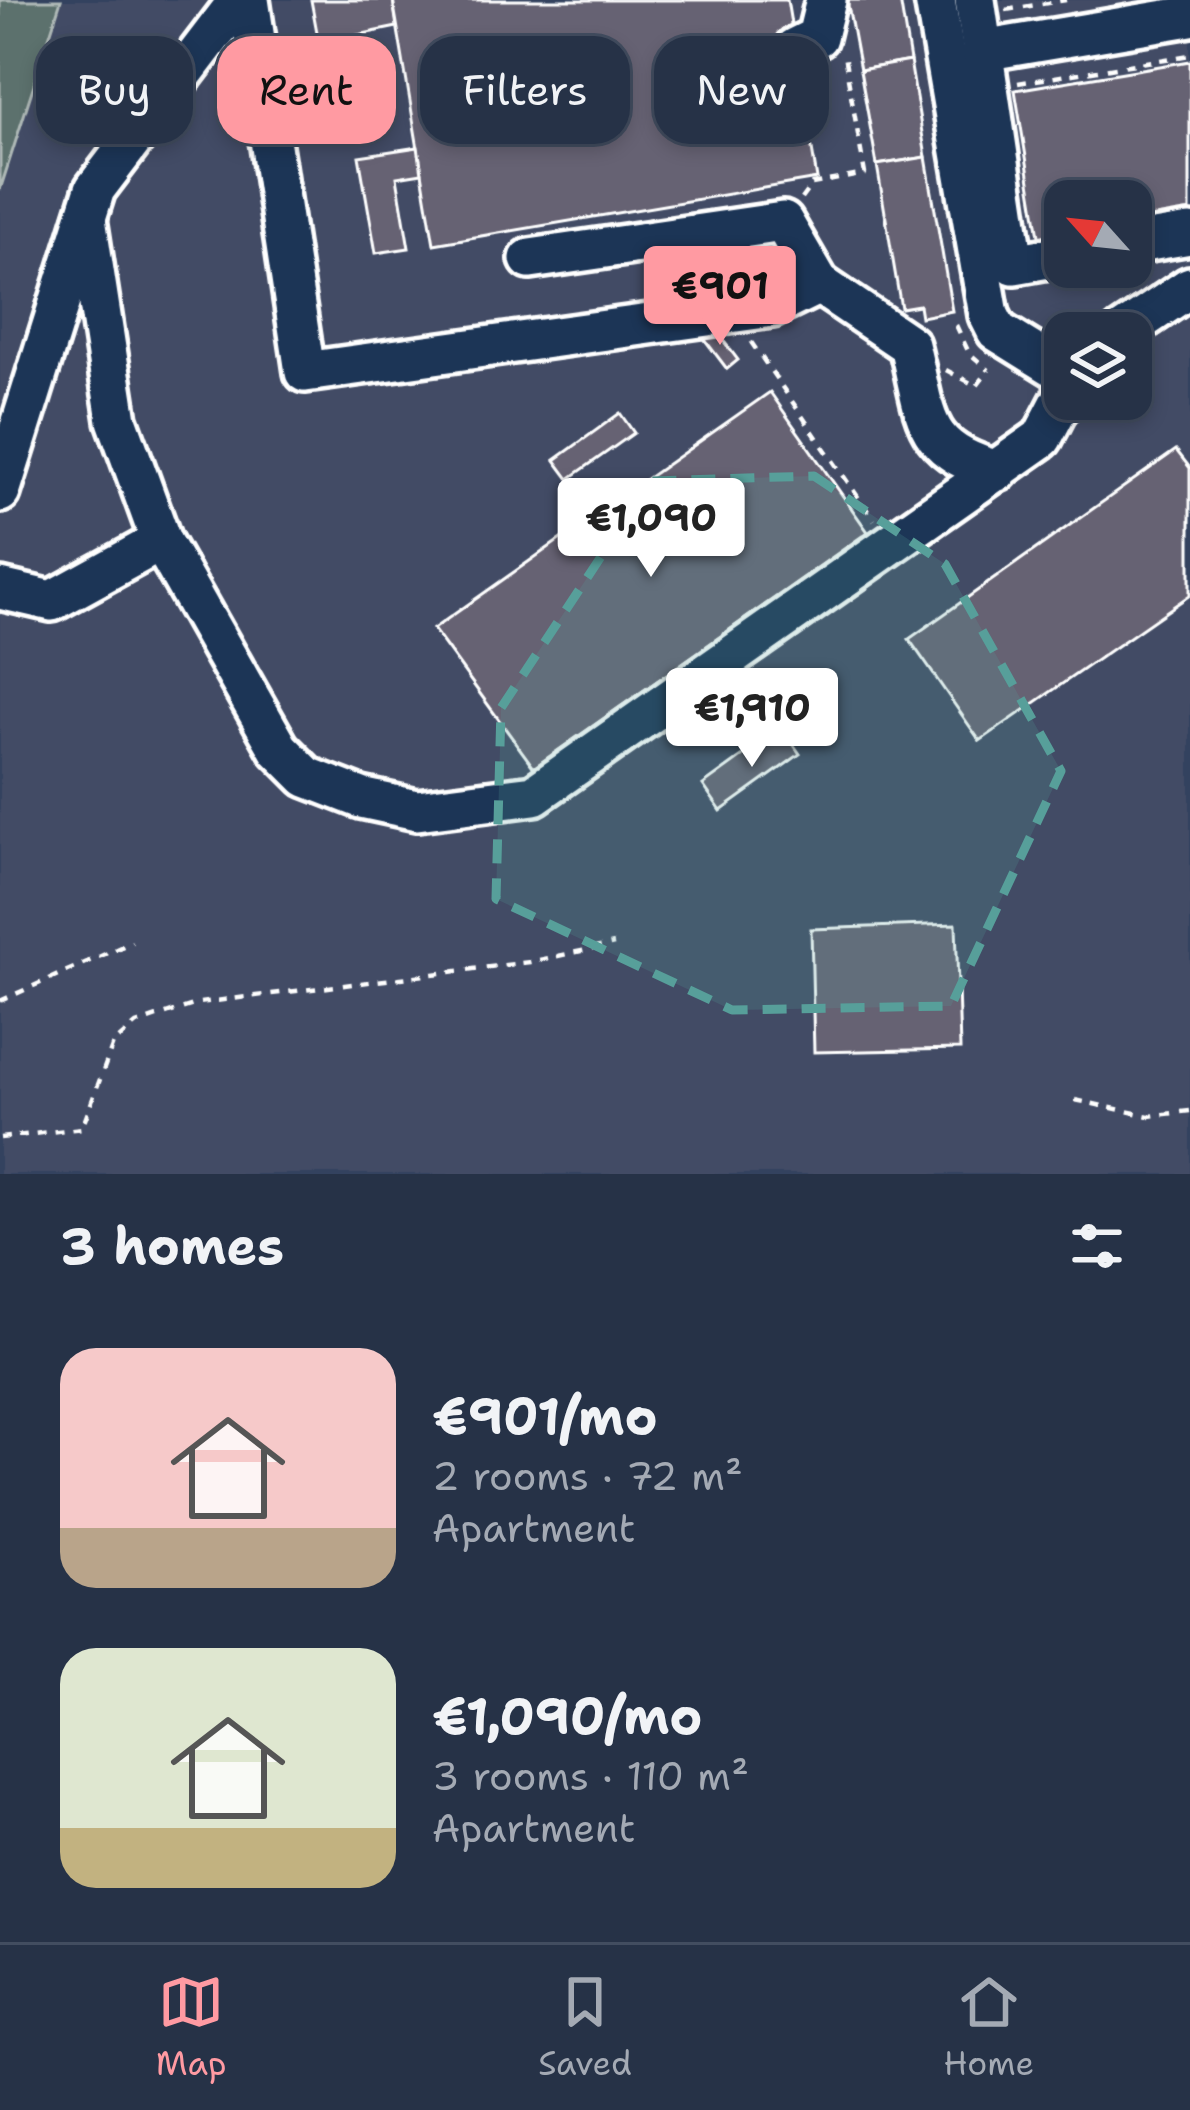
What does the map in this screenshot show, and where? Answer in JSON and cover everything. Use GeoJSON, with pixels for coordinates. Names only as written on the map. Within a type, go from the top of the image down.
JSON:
{"type":"FeatureCollection","features":[{"type":"Feature","properties":{"kind":"lane"},"geometry":{"type":"LineString","coordinates":[[0,491],[95,189],[239,0]]}},
{"type":"Feature","properties":{"kind":"lane"},"geometry":{"type":"LineString","coordinates":[[249,0],[304,371],[772,308],[819,284]]}},
{"type":"Feature","properties":{"kind":"lane"},"geometry":{"type":"LineString","coordinates":[[817,36],[826,0]]}},
{"type":"Feature","properties":{"kind":"lane"},"geometry":{"type":"LineString","coordinates":[[935,0],[989,315],[997,332],[1044,360]]}},
{"type":"Feature","properties":{"kind":"lane"},"geometry":{"type":"LineString","coordinates":[[975,0],[1014,264],[1044,259]]}},
{"type":"Feature","properties":{"kind":"lane"},"geometry":{"type":"LineString","coordinates":[[985,70],[1190,16]]}},
{"type":"Feature","properties":{"kind":"lane"},"geometry":{"type":"LineString","coordinates":[[86,219],[117,420],[161,541],[279,749],[307,777],[361,798],[417,810],[534,795],[998,471],[1042,438],[1051,420]]}},
{"type":"Feature","properties":{"kind":"lane"},"geometry":{"type":"LineString","coordinates":[[530,259],[782,222],[819,284],[909,345],[932,434],[956,460],[998,471]]}},
{"type":"Feature","properties":{"kind":"lane"},"geometry":{"type":"LineString","coordinates":[[1152,240],[1190,234]]}},
{"type":"Feature","properties":{"kind":"lane"},"geometry":{"type":"LineString","coordinates":[[1152,313],[1190,287]]}},
{"type":"Feature","properties":{"kind":"lane"},"geometry":{"type":"LineString","coordinates":[[0,589],[52,602],[161,541]]}},
{"type":"Feature","properties":{"kind":"path"},"geometry":{"type":"LineString","coordinates":[[782,222],[812,184],[865,174],[843,46]]}},
{"type":"Feature","properties":{"kind":"path"},"geometry":{"type":"LineString","coordinates":[[985,70],[1190,55]]}},
{"type":"Feature","properties":{"kind":"path"},"geometry":{"type":"LineString","coordinates":[[730,313],[892,546]]}},
{"type":"Feature","properties":{"kind":"path"},"geometry":{"type":"LineString","coordinates":[[0,1001],[133,942]]}},
{"type":"Feature","properties":{"kind":"path"},"geometry":{"type":"LineString","coordinates":[[0,1138],[82,1128],[113,1044],[136,1024],[199,1003],[530,962],[614,944]]}},
{"type":"Feature","properties":{"kind":"path"},"geometry":{"type":"LineString","coordinates":[[1075,1100],[1149,1116],[1190,1111]]}},
{"type":"Feature","properties":{"kind":"highlighted area"},"geometry":{"type":"Polygon","coordinates":[[[814,476],[945,564],[1061,771],[951,1006],[732,1010],[496,899],[501,708],[651,481],[814,476]]]}},
{"type":"Feature","properties":{"kind":"shaded area"},"geometry":{"type":"Polygon","coordinates":[[[62,0],[1190,0],[1190,1174],[0,1174],[0,194],[36,81],[36,144],[193,144],[193,36],[50,36],[62,0]]]}},
{"type":"Feature","properties":{"kind":"green space"},"geometry":{"type":"Polygon","coordinates":[[[0,0],[61,0],[49,36],[36,36],[36,78],[0,190],[0,0]]]}},
{"type":"Feature","properties":{"kind":"building"},"geometry":{"type":"Polygon","coordinates":[[[311,0],[393,0],[397,27],[353,36],[318,36],[311,0]]]}},
{"type":"Feature","properties":{"kind":"building"},"geometry":{"type":"Polygon","coordinates":[[[393,0],[787,0],[793,36],[654,36],[654,144],[811,144],[817,179],[434,244],[393,0]]]}},
{"type":"Feature","properties":{"kind":"building"},"geometry":{"type":"Polygon","coordinates":[[[847,0],[900,0],[910,61],[860,70],[847,0]]]}},
{"type":"Feature","properties":{"kind":"building"},"geometry":{"type":"Polygon","coordinates":[[[910,61],[926,157],[877,165],[860,70],[910,61]]]}},
{"type":"Feature","properties":{"kind":"building"},"geometry":{"type":"Polygon","coordinates":[[[1190,61],[1190,223],[1152,229],[1152,180],[1044,180],[1041,248],[1015,90],[1190,61]]]}},
{"type":"Feature","properties":{"kind":"building"},"geometry":{"type":"Polygon","coordinates":[[[418,147],[422,173],[397,177],[409,248],[376,253],[359,156],[418,147]]]}},
{"type":"Feature","properties":{"kind":"building"},"geometry":{"type":"Polygon","coordinates":[[[926,157],[952,311],[921,317],[919,305],[901,308],[877,165],[926,157]]]}},
{"type":"Feature","properties":{"kind":"building"},"geometry":{"type":"Polygon","coordinates":[[[713,327],[738,360],[727,369],[702,336],[713,327]]]}},
{"type":"Feature","properties":{"kind":"building"},"geometry":{"type":"Polygon","coordinates":[[[770,392],[868,532],[534,768],[433,629],[770,392]]]}},
{"type":"Feature","properties":{"kind":"building"},"geometry":{"type":"Polygon","coordinates":[[[620,413],[634,433],[569,479],[555,460],[620,413]]]}},
{"type":"Feature","properties":{"kind":"building"},"geometry":{"type":"Polygon","coordinates":[[[1176,450],[1190,468],[1190,595],[980,741],[909,639],[1176,450]]]}},
{"type":"Feature","properties":{"kind":"building"},"geometry":{"type":"Polygon","coordinates":[[[782,728],[800,754],[721,811],[703,785],[782,728]]]}},
{"type":"Feature","properties":{"kind":"building"},"geometry":{"type":"Polygon","coordinates":[[[956,924],[960,1049],[814,1052],[811,929],[956,924]]]}}]}
